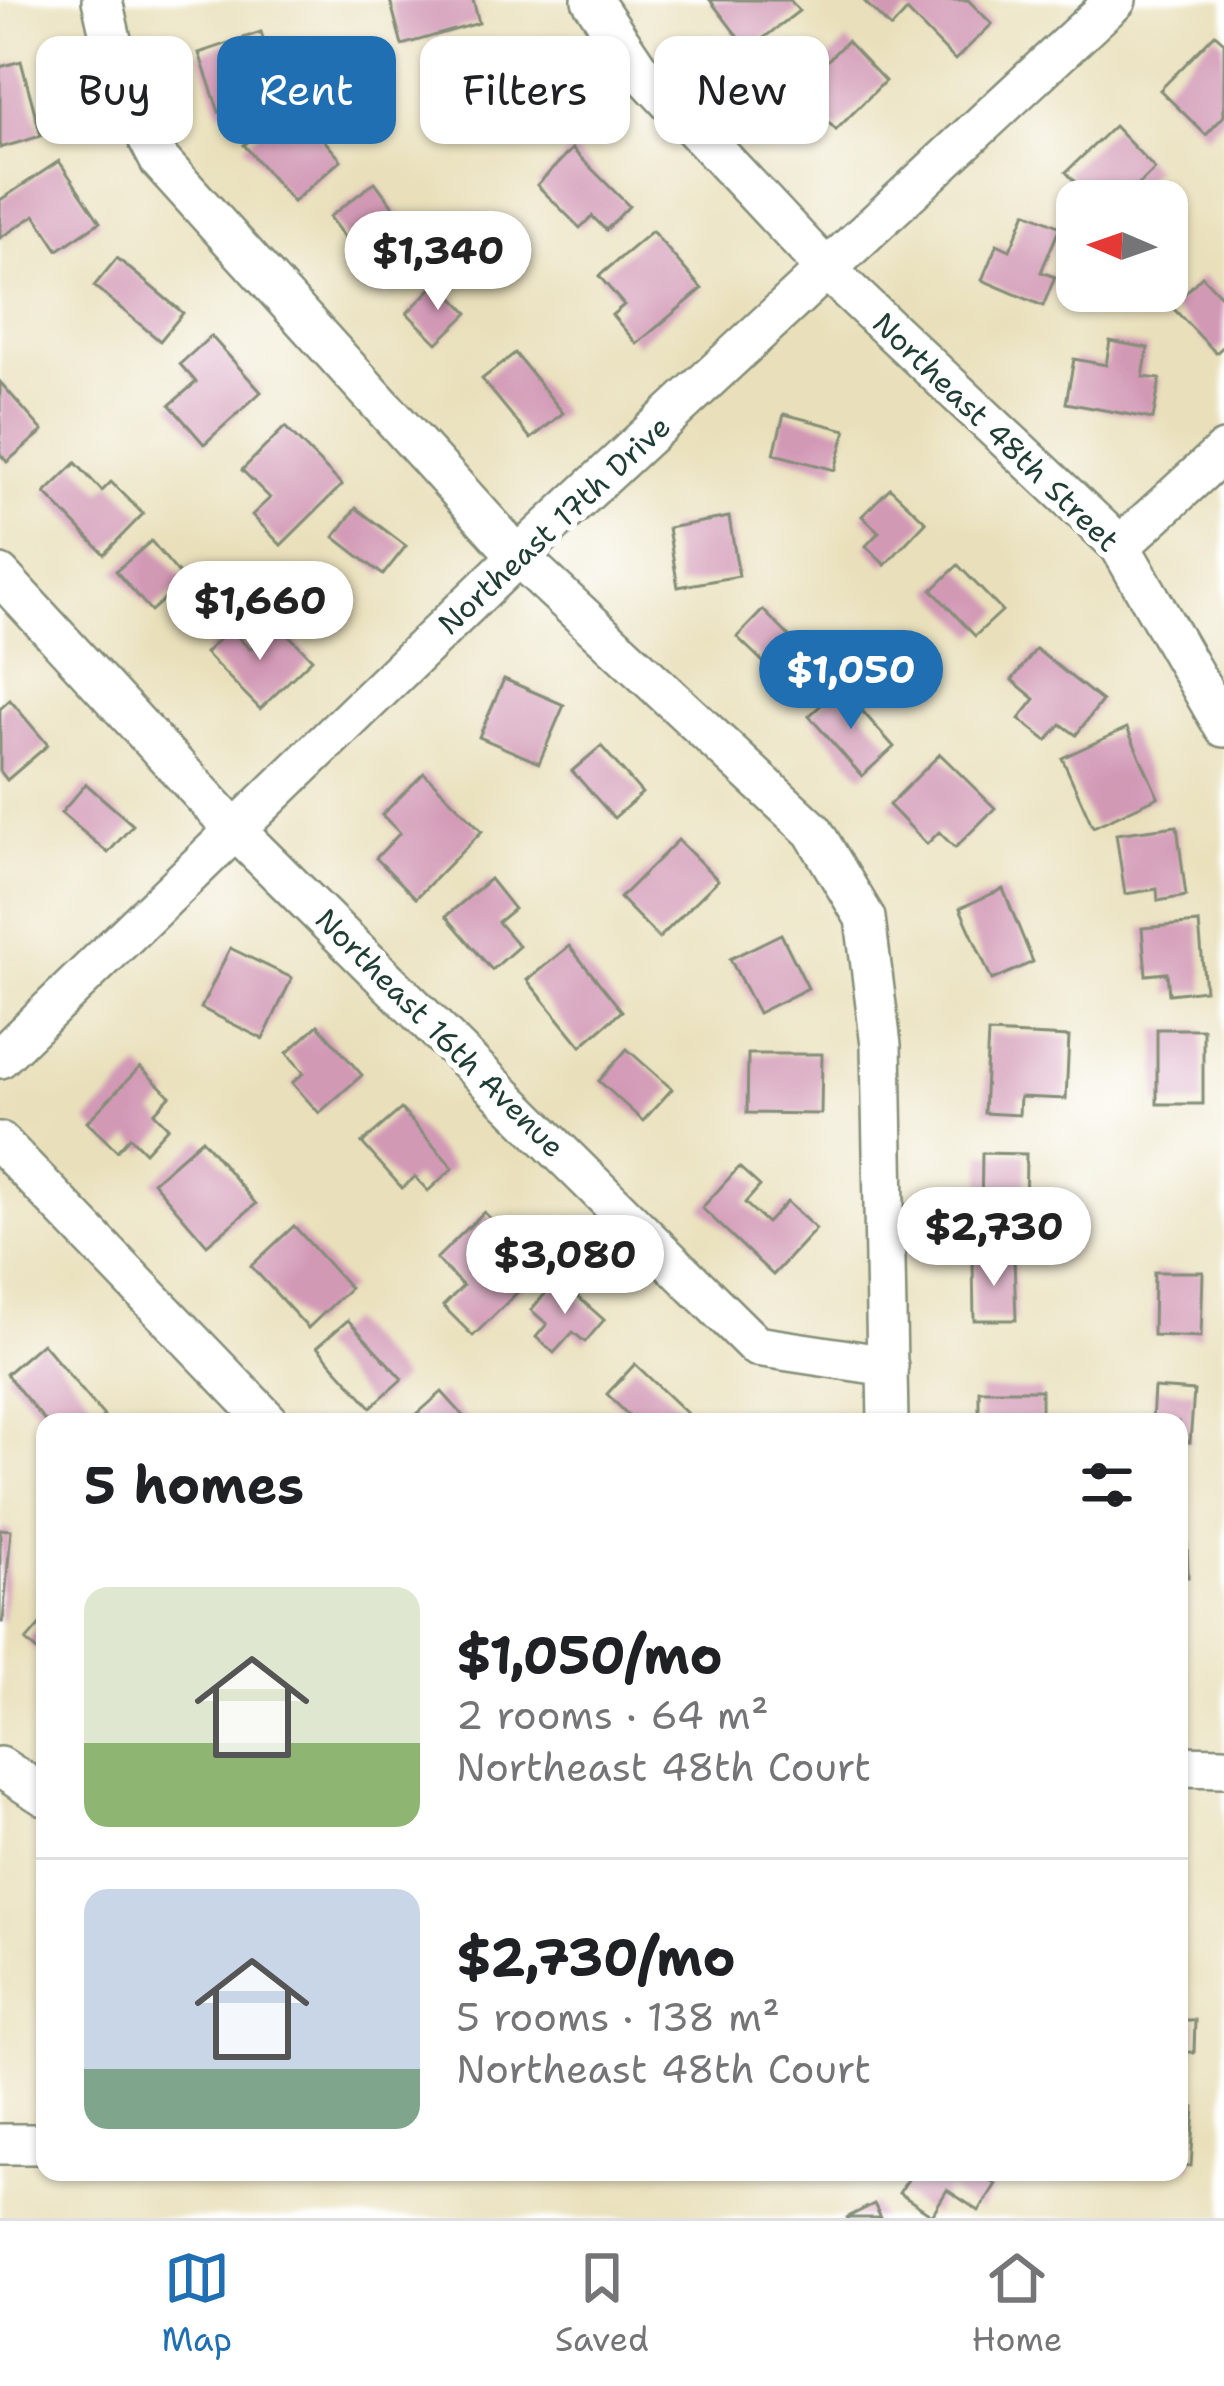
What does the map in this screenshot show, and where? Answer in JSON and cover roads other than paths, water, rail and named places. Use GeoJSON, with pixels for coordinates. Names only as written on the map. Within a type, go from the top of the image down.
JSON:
{"type":"FeatureCollection","features":[{"type":"Feature","properties":{"kind":"street"},"geometry":{"type":"LineString","coordinates":[[102,0],[122,88],[160,161],[518,556],[813,831],[865,918],[881,1045],[887,1413]]}},
{"type":"Feature","properties":{"kind":"street","name":"Northeast 48th Street"},"geometry":{"type":"LineString","coordinates":[[592,0],[637,67],[828,271],[1120,546],[1224,727]]}},
{"type":"Feature","properties":{"kind":"street","name":"Northeast 17th Drive"},"geometry":{"type":"LineString","coordinates":[[0,1058],[518,556],[1116,0]]}},
{"type":"Feature","properties":{"kind":"street"},"geometry":{"type":"LineString","coordinates":[[1120,546],[1224,451]]}},
{"type":"Feature","properties":{"kind":"street","name":"Northeast 16th Avenue"},"geometry":{"type":"LineString","coordinates":[[0,574],[233,828],[756,1346],[888,1366]]}},
{"type":"Feature","properties":{"kind":"street"},"geometry":{"type":"LineString","coordinates":[[0,1142],[260,1413]]}},
{"type":"Feature","properties":{"kind":"street"},"geometry":{"type":"LineString","coordinates":[[0,1766],[36,1790]]}},
{"type":"Feature","properties":{"kind":"street"},"geometry":{"type":"LineString","coordinates":[[1188,1766],[1224,1768]]}},
{"type":"Feature","properties":{"kind":"street"},"geometry":{"type":"LineString","coordinates":[[0,2144],[36,2144]]}}]}
